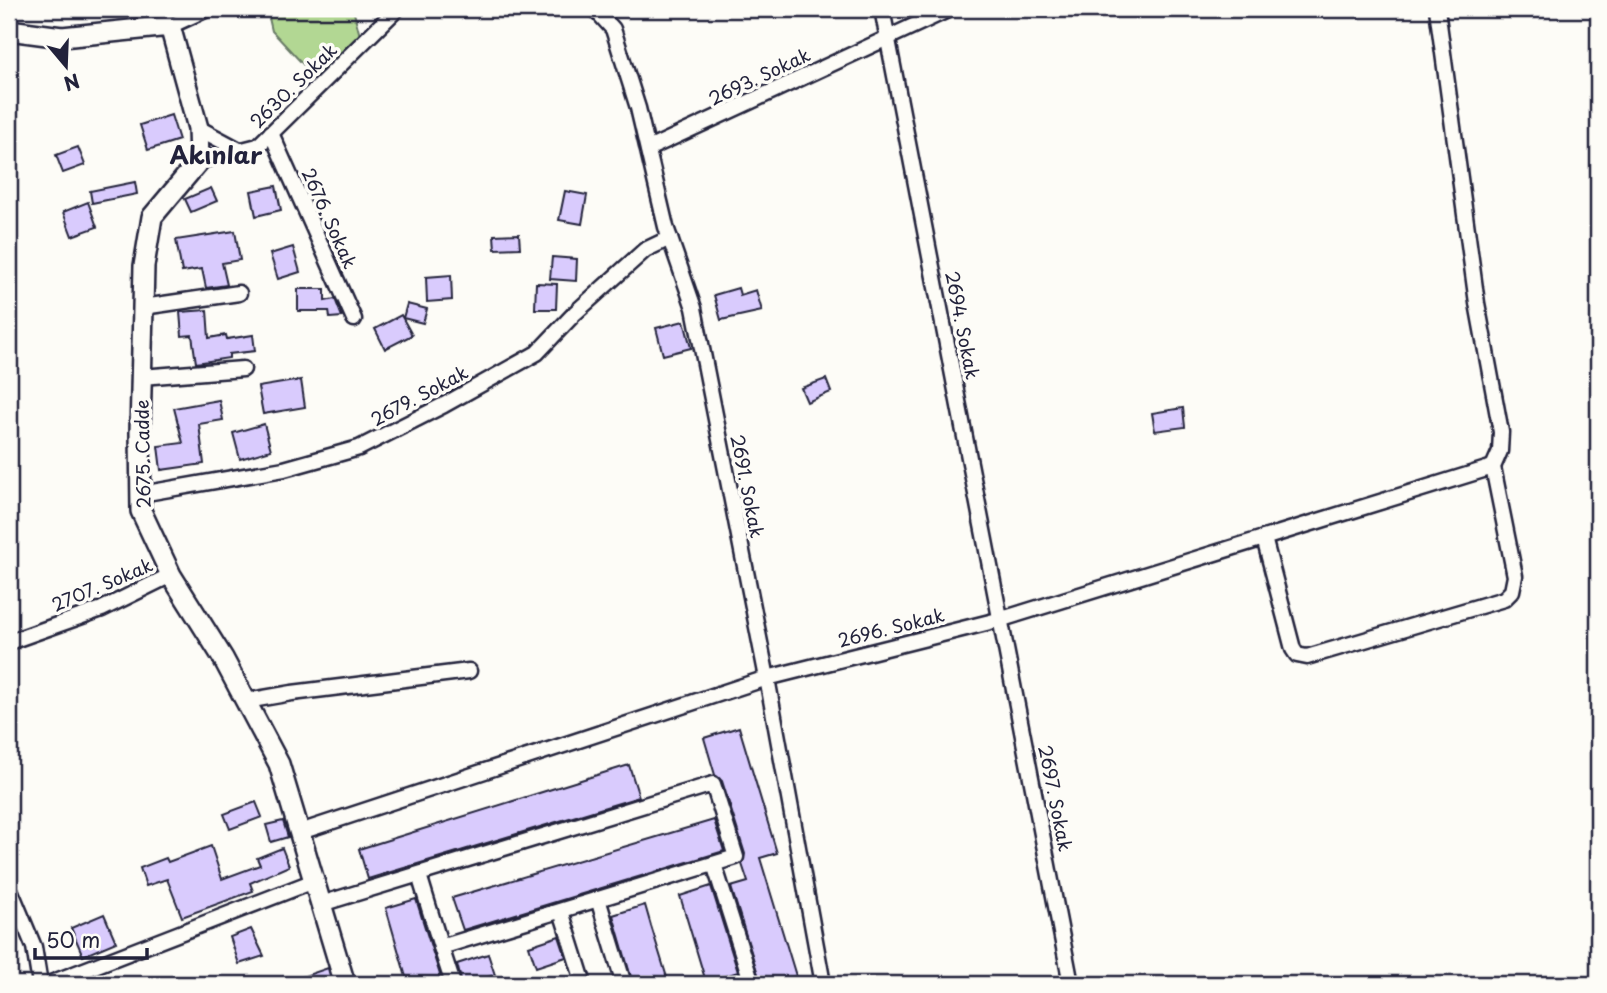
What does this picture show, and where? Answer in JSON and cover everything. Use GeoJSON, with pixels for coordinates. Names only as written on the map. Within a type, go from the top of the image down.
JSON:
{"type":"FeatureCollection","features":[{"type":"Feature","properties":{"kind":"street"},"geometry":{"type":"LineString","coordinates":[[9,30],[62,37],[170,26],[206,9]]}},
{"type":"Feature","properties":{"kind":"street","name":"2630. Sokak"},"geometry":{"type":"LineString","coordinates":[[200,161],[258,146],[397,9]]}},
{"type":"Feature","properties":{"kind":"street","name":"2691. Sokak"},"geometry":{"type":"LineString","coordinates":[[595,9],[613,29],[638,108],[670,238],[694,309],[767,678],[823,984]]}},
{"type":"Feature","properties":{"kind":"street","name":"2694. Sokak"},"geometry":{"type":"LineString","coordinates":[[882,9],[1002,619]]}},
{"type":"Feature","properties":{"kind":"street","name":"2693. Sokak"},"geometry":{"type":"LineString","coordinates":[[648,149],[950,9]]}},
{"type":"Feature","properties":{"kind":"street"},"geometry":{"type":"LineString","coordinates":[[1264,538],[1293,649],[1302,657],[1504,599],[1512,591],[1515,576],[1493,467],[1500,451],[1501,432],[1477,303],[1437,9]]}},
{"type":"Feature","properties":{"kind":"street"},"geometry":{"type":"LineString","coordinates":[[170,26],[198,128],[200,161]]}},
{"type":"Feature","properties":{"kind":"street"},"geometry":{"type":"LineString","coordinates":[[198,128],[241,151]]}},
{"type":"Feature","properties":{"kind":"street","name":"2676. Sokak"},"geometry":{"type":"LineString","coordinates":[[271,133],[354,319]]}},
{"type":"Feature","properties":{"kind":"street","name":"2675. Cadde"},"geometry":{"type":"LineString","coordinates":[[200,161],[152,217],[143,307],[141,511],[171,575],[223,658],[279,764],[345,984]]}},
{"type":"Feature","properties":{"kind":"street","name":"2679. Sokak"},"geometry":{"type":"LineString","coordinates":[[141,494],[284,469],[359,448],[537,353],[575,313],[645,250],[670,238]]}},
{"type":"Feature","properties":{"kind":"street"},"geometry":{"type":"LineString","coordinates":[[143,307],[239,293]]}},
{"type":"Feature","properties":{"kind":"street"},"geometry":{"type":"LineString","coordinates":[[141,377],[243,369]]}},
{"type":"Feature","properties":{"kind":"street","name":"2696. Sokak"},"geometry":{"type":"LineString","coordinates":[[300,832],[767,678],[1002,619],[1493,467]]}},
{"type":"Feature","properties":{"kind":"street","name":"2707. Sokak"},"geometry":{"type":"LineString","coordinates":[[9,642],[102,609],[171,575]]}},
{"type":"Feature","properties":{"kind":"street","name":"2697. Sokak"},"geometry":{"type":"LineString","coordinates":[[1002,619],[1071,984]]}},
{"type":"Feature","properties":{"kind":"street"},"geometry":{"type":"LineString","coordinates":[[246,701],[292,692],[469,671]]}},
{"type":"Feature","properties":{"kind":"street"},"geometry":{"type":"LineString","coordinates":[[321,904],[713,784],[736,857],[441,947]]}},
{"type":"Feature","properties":{"kind":"street"},"geometry":{"type":"LineString","coordinates":[[714,864],[752,984]]}},
{"type":"Feature","properties":{"kind":"street"},"geometry":{"type":"LineString","coordinates":[[419,875],[453,984]]}},
{"type":"Feature","properties":{"kind":"street"},"geometry":{"type":"LineString","coordinates":[[48,984],[314,881]]}},
{"type":"Feature","properties":{"kind":"street"},"geometry":{"type":"LineString","coordinates":[[9,887],[34,947],[40,984]]}},
{"type":"Feature","properties":{"kind":"street"},"geometry":{"type":"LineString","coordinates":[[598,899],[624,984]]}},
{"type":"Feature","properties":{"kind":"street"},"geometry":{"type":"LineString","coordinates":[[561,911],[584,984]]}},
{"type":"Feature","properties":{"kind":"green space"},"geometry":{"type":"Polygon","coordinates":[[[267,9],[353,9],[360,36],[315,77],[272,31],[267,9]]]}},
{"type":"Feature","properties":{"kind":"building"},"geometry":{"type":"Polygon","coordinates":[[[171,115],[179,140],[148,150],[140,125],[171,115]]]}},
{"type":"Feature","properties":{"kind":"building"},"geometry":{"type":"Polygon","coordinates":[[[78,147],[85,165],[63,173],[56,155],[78,147]]]}},
{"type":"Feature","properties":{"kind":"building"},"geometry":{"type":"Polygon","coordinates":[[[135,182],[137,194],[92,203],[90,191],[135,182]]]}},
{"type":"Feature","properties":{"kind":"building"},"geometry":{"type":"Polygon","coordinates":[[[276,186],[281,210],[256,216],[251,191],[276,186]]]}},
{"type":"Feature","properties":{"kind":"building"},"geometry":{"type":"Polygon","coordinates":[[[211,188],[217,201],[191,212],[185,199],[211,188]]]}},
{"type":"Feature","properties":{"kind":"building"},"geometry":{"type":"Polygon","coordinates":[[[565,191],[587,195],[582,224],[559,220],[565,191]]]}},
{"type":"Feature","properties":{"kind":"building"},"geometry":{"type":"Polygon","coordinates":[[[88,202],[97,227],[72,236],[63,212],[88,202]]]}},
{"type":"Feature","properties":{"kind":"building"},"geometry":{"type":"Polygon","coordinates":[[[235,231],[240,260],[222,263],[227,285],[206,288],[202,269],[182,272],[176,240],[235,231]]]}},
{"type":"Feature","properties":{"kind":"building"},"geometry":{"type":"Polygon","coordinates":[[[519,234],[520,248],[495,249],[494,235],[519,234]]]}},
{"type":"Feature","properties":{"kind":"building"},"geometry":{"type":"Polygon","coordinates":[[[293,247],[300,272],[278,279],[270,254],[293,247]]]}},
{"type":"Feature","properties":{"kind":"building"},"geometry":{"type":"Polygon","coordinates":[[[552,257],[577,259],[576,281],[550,279],[552,257]]]}},
{"type":"Feature","properties":{"kind":"building"},"geometry":{"type":"Polygon","coordinates":[[[451,275],[452,300],[427,302],[426,277],[451,275]]]}},
{"type":"Feature","properties":{"kind":"building"},"geometry":{"type":"Polygon","coordinates":[[[536,283],[557,284],[556,309],[535,309],[536,283]]]}},
{"type":"Feature","properties":{"kind":"building"},"geometry":{"type":"Polygon","coordinates":[[[738,288],[740,295],[756,290],[762,311],[721,320],[714,295],[738,288]]]}},
{"type":"Feature","properties":{"kind":"building"},"geometry":{"type":"Polygon","coordinates":[[[298,289],[325,289],[325,301],[335,299],[342,317],[330,318],[329,311],[298,311],[298,289]]]}},
{"type":"Feature","properties":{"kind":"building"},"geometry":{"type":"Polygon","coordinates":[[[407,304],[427,309],[423,323],[403,318],[407,304]]]}},
{"type":"Feature","properties":{"kind":"building"},"geometry":{"type":"Polygon","coordinates":[[[207,310],[209,338],[226,335],[227,339],[253,335],[255,351],[229,354],[229,358],[196,363],[192,335],[182,336],[180,312],[207,310]]]}},
{"type":"Feature","properties":{"kind":"building"},"geometry":{"type":"Polygon","coordinates":[[[401,315],[412,335],[385,349],[375,329],[401,315]]]}},
{"type":"Feature","properties":{"kind":"building"},"geometry":{"type":"Polygon","coordinates":[[[684,321],[691,348],[663,355],[656,328],[684,321]]]}},
{"type":"Feature","properties":{"kind":"building"},"geometry":{"type":"Polygon","coordinates":[[[826,379],[831,392],[807,402],[801,388],[826,379]]]}},
{"type":"Feature","properties":{"kind":"building"},"geometry":{"type":"Polygon","coordinates":[[[301,380],[305,407],[263,414],[258,387],[301,380]]]}},
{"type":"Feature","properties":{"kind":"building"},"geometry":{"type":"Polygon","coordinates":[[[219,400],[223,420],[199,424],[204,464],[161,470],[158,446],[183,443],[174,408],[219,400]]]}},
{"type":"Feature","properties":{"kind":"building"},"geometry":{"type":"Polygon","coordinates":[[[1183,408],[1185,427],[1155,431],[1152,413],[1183,408]]]}},
{"type":"Feature","properties":{"kind":"building"},"geometry":{"type":"Polygon","coordinates":[[[264,424],[271,450],[240,459],[233,433],[264,424]]]}},
{"type":"Feature","properties":{"kind":"building"},"geometry":{"type":"Polygon","coordinates":[[[739,727],[777,853],[760,858],[796,976],[770,984],[761,984],[731,887],[748,882],[742,864],[745,854],[722,781],[715,775],[704,738],[739,727]]]}},
{"type":"Feature","properties":{"kind":"building"},"geometry":{"type":"Polygon","coordinates":[[[629,765],[639,797],[368,879],[359,849],[629,765]]]}},
{"type":"Feature","properties":{"kind":"building"},"geometry":{"type":"Polygon","coordinates":[[[256,802],[262,817],[230,829],[224,814],[256,802]]]}},
{"type":"Feature","properties":{"kind":"building"},"geometry":{"type":"Polygon","coordinates":[[[714,820],[724,851],[463,930],[452,898],[714,820]]]}},
{"type":"Feature","properties":{"kind":"building"},"geometry":{"type":"Polygon","coordinates":[[[283,821],[288,837],[271,842],[266,825],[283,821]]]}},
{"type":"Feature","properties":{"kind":"building"},"geometry":{"type":"Polygon","coordinates":[[[211,846],[222,879],[260,865],[257,858],[282,848],[289,866],[250,883],[253,891],[182,917],[167,879],[146,886],[140,868],[166,858],[168,862],[211,846]]]}},
{"type":"Feature","properties":{"kind":"building"},"geometry":{"type":"Polygon","coordinates":[[[711,886],[738,972],[706,982],[680,896],[711,886]]]}},
{"type":"Feature","properties":{"kind":"building"},"geometry":{"type":"Polygon","coordinates":[[[416,899],[443,984],[408,984],[386,908],[416,899]]]}},
{"type":"Feature","properties":{"kind":"building"},"geometry":{"type":"Polygon","coordinates":[[[645,905],[669,984],[633,984],[613,915],[645,905]]]}},
{"type":"Feature","properties":{"kind":"building"},"geometry":{"type":"Polygon","coordinates":[[[104,914],[116,942],[83,956],[71,928],[104,914]]]}},
{"type":"Feature","properties":{"kind":"building"},"geometry":{"type":"Polygon","coordinates":[[[251,929],[264,956],[239,964],[230,937],[251,929]]]}},
{"type":"Feature","properties":{"kind":"building"},"geometry":{"type":"Polygon","coordinates":[[[559,936],[566,957],[536,967],[529,946],[559,936]]]}},
{"type":"Feature","properties":{"kind":"building"},"geometry":{"type":"Polygon","coordinates":[[[488,954],[495,975],[462,984],[457,964],[488,954]]]}},
{"type":"Feature","properties":{"kind":"building"},"geometry":{"type":"Polygon","coordinates":[[[328,968],[332,984],[287,982],[328,968]]]}},
{"type":"Feature","properties":{"kind":"district","name":"Akınlar"},"geometry":{"type":"Point","coordinates":[216,154]}}]}
